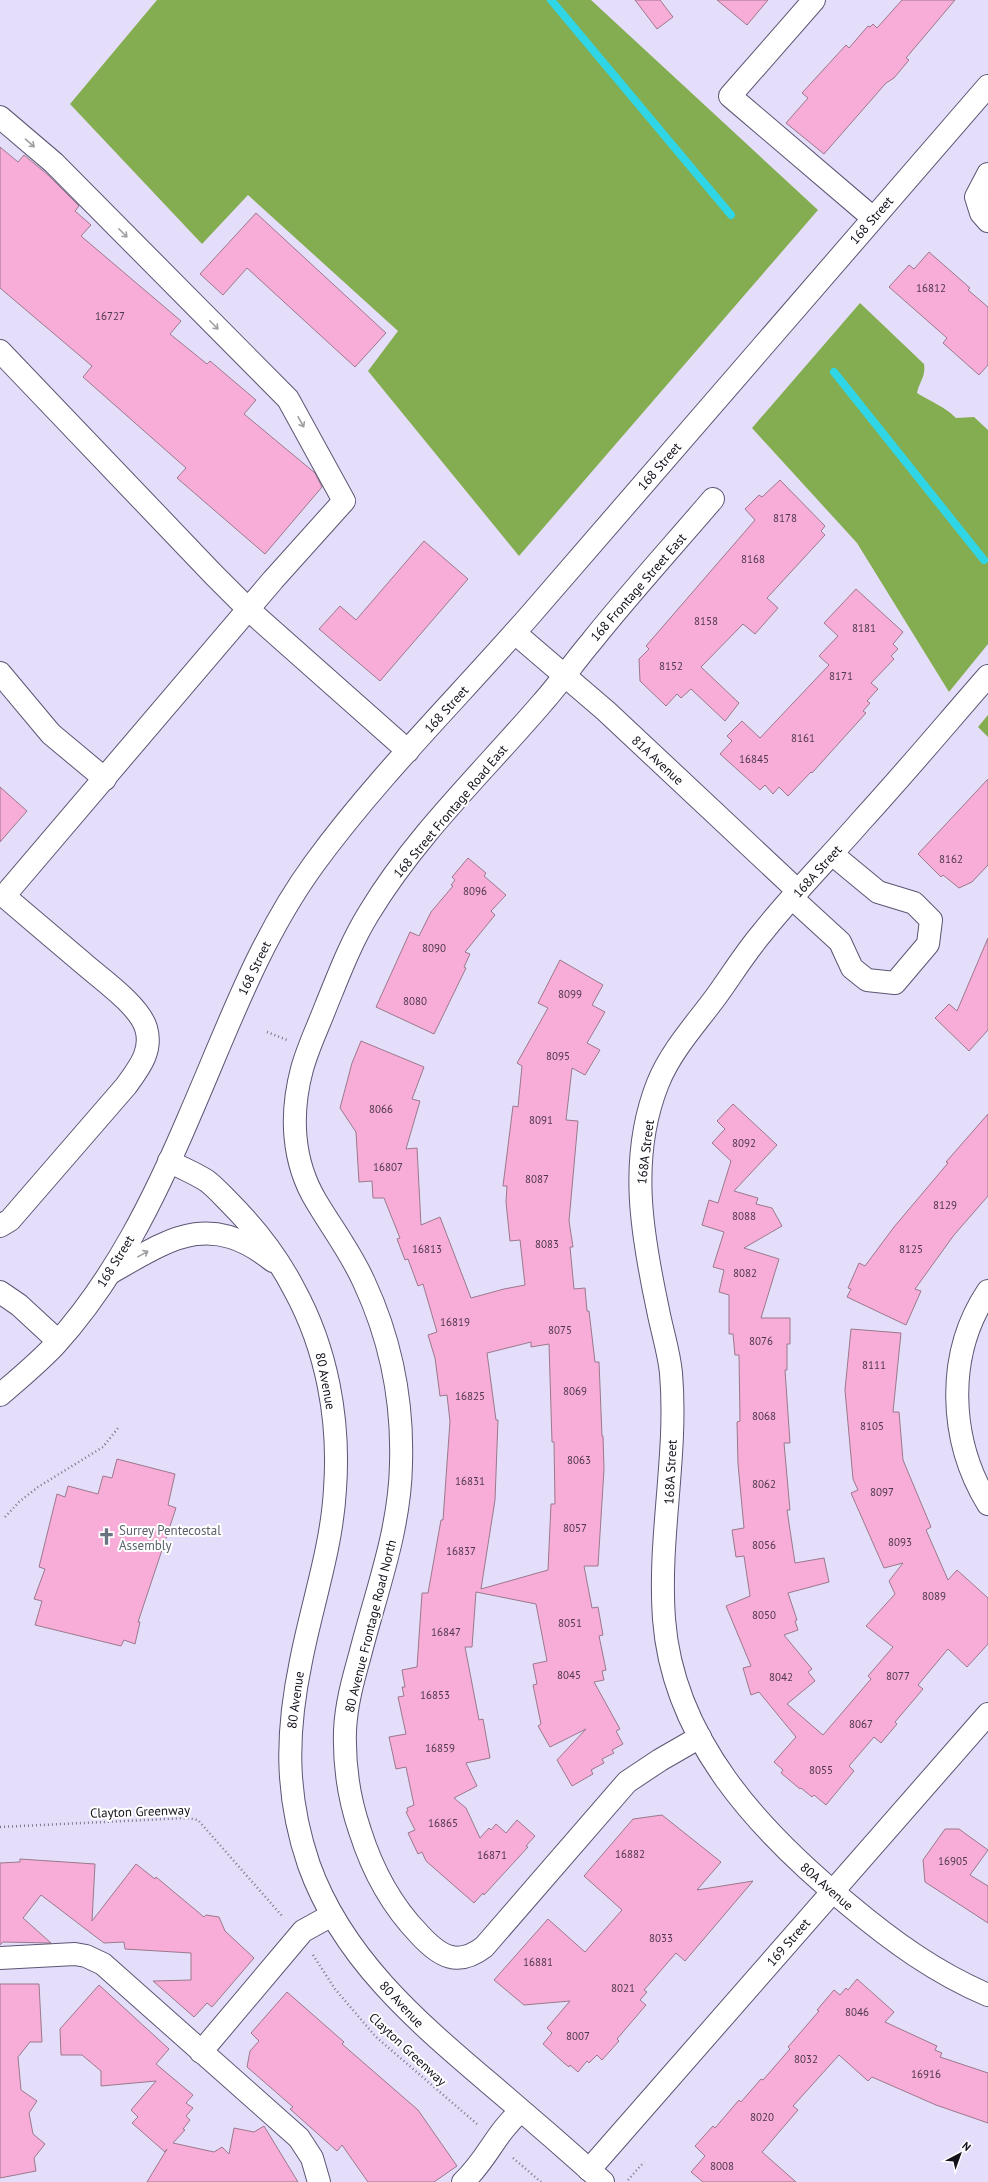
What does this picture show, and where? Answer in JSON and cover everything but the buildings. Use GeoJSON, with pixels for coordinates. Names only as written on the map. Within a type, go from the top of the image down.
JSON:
{"type":"FeatureCollection","features":[{"type":"Feature","properties":{"kind":"street"},"geometry":{"type":"LineString","coordinates":[[814,0],[730,96],[873,218]]}},
{"type":"Feature","properties":{"kind":"street","name":"168 Street"},"geometry":{"type":"LineString","coordinates":[[0,1395],[28,1371],[58,1341],[86,1307],[108,1273],[153,1197],[249,975],[277,922],[328,846],[408,751],[515,633],[988,86]]}},
{"type":"Feature","properties":{"kind":"street"},"geometry":{"type":"LineString","coordinates":[[0,117],[54,163],[288,399],[344,501],[4,896],[121,996],[139,1015],[146,1028],[147,1053],[143,1064],[126,1086],[10,1220],[0,1226]]}},
{"type":"Feature","properties":{"kind":"street"},"geometry":{"type":"LineString","coordinates":[[988,174],[976,197],[981,212],[988,221]]}},
{"type":"Feature","properties":{"kind":"street"},"geometry":{"type":"LineString","coordinates":[[0,351],[249,610],[408,751]]}},
{"type":"Feature","properties":{"kind":"street","name":"168 Frontage Street East"},"geometry":{"type":"LineString","coordinates":[[564,677],[590,643],[713,500]]}},
{"type":"Feature","properties":{"kind":"street","name":"81A Avenue"},"geometry":{"type":"LineString","coordinates":[[515,633],[564,677],[606,711],[795,894],[840,942],[852,968],[867,980],[895,983],[928,944],[931,920],[914,903],[878,892],[832,854]]}},
{"type":"Feature","properties":{"kind":"street"},"geometry":{"type":"LineString","coordinates":[[0,673],[51,734],[105,779]]}},
{"type":"Feature","properties":{"kind":"street","name":"168A Street"},"geometry":{"type":"LineString","coordinates":[[700,1738],[677,1681],[668,1648],[665,1625],[664,1576],[672,1447],[672,1384],[669,1357],[643,1234],[641,1163],[645,1135],[653,1099],[657,1086],[669,1062],[760,935],[988,676]]}},
{"type":"Feature","properties":{"kind":"street","name":"168 Street Frontage Road East"},"geometry":{"type":"LineString","coordinates":[[298,1158],[294,1118],[302,1069],[348,954],[368,915],[414,849],[564,677]]}},
{"type":"Feature","properties":{"kind":"street","name":"80 Avenue Frontage Road North"},"geometry":{"type":"LineString","coordinates":[[298,1158],[311,1192],[345,1245],[373,1301],[389,1350],[400,1400],[401,1467],[395,1523],[351,1691],[345,1736],[348,1779],[359,1830],[380,1880],[402,1914],[423,1939],[449,1957],[463,1959],[476,1954],[484,1947],[627,1782],[660,1760],[700,1738]]}},
{"type":"Feature","properties":{"kind":"street","name":"80 Avenue"},"geometry":{"type":"LineString","coordinates":[[169,1161],[208,1182],[254,1228],[284,1269],[306,1310],[321,1352],[331,1400],[335,1441],[336,1489],[325,1557],[295,1693],[291,1722],[289,1773],[294,1811],[299,1832],[313,1873],[332,1915],[364,1963],[422,2026],[596,2176]]}},
{"type":"Feature","properties":{"kind":"street"},"geometry":{"type":"LineString","coordinates":[[108,1273],[164,1242],[196,1233],[219,1234],[256,1248],[284,1269]]}},
{"type":"Feature","properties":{"kind":"street"},"geometry":{"type":"LineString","coordinates":[[988,1291],[974,1316],[966,1340],[958,1374],[956,1401],[964,1454],[974,1479],[988,1504]]}},
{"type":"Feature","properties":{"kind":"street"},"geometry":{"type":"LineString","coordinates":[[0,1292],[19,1305],[58,1341]]}},
{"type":"Feature","properties":{"kind":"street","name":"169 Street"},"geometry":{"type":"LineString","coordinates":[[596,2176],[832,1891],[988,1714]]}},
{"type":"Feature","properties":{"kind":"street","name":"80A Avenue"},"geometry":{"type":"LineString","coordinates":[[700,1738],[715,1765],[741,1801],[806,1869],[919,1960],[951,1978],[988,1995]]}},
{"type":"Feature","properties":{"kind":"street"},"geometry":{"type":"LineString","coordinates":[[201,2052],[303,1931],[332,1915]]}},
{"type":"Feature","properties":{"kind":"street"},"geometry":{"type":"LineString","coordinates":[[0,1958],[75,1954],[92,1958],[103,1964],[304,2143],[312,2158],[319,2182]]}},
{"type":"Feature","properties":{"kind":"street"},"geometry":{"type":"LineString","coordinates":[[463,2182],[484,2159],[504,2126],[521,2111]]}},
{"type":"Feature","properties":{"kind":"path"},"geometry":{"type":"LineString","coordinates":[[268,1032],[289,1040]]}},
{"type":"Feature","properties":{"kind":"path"},"geometry":{"type":"LineString","coordinates":[[5,1517],[19,1502],[38,1487],[103,1447],[118,1428]]}},
{"type":"Feature","properties":{"kind":"path","name":"Clayton Greenway"},"geometry":{"type":"LineString","coordinates":[[0,1827],[186,1818],[198,1820],[284,1918]]}},
{"type":"Feature","properties":{"kind":"path","name":"Clayton Greenway"},"geometry":{"type":"LineString","coordinates":[[312,1953],[335,1989],[376,2037],[480,2128]]}},
{"type":"Feature","properties":{"kind":"path"},"geometry":{"type":"LineString","coordinates":[[508,2152],[541,2182]]}},
{"type":"Feature","properties":{"kind":"path"},"geometry":{"type":"LineString","coordinates":[[626,2182],[644,2162]]}},
{"type":"Feature","properties":{"kind":"green space"},"geometry":{"type":"Polygon","coordinates":[[[157,0],[591,0],[818,210],[519,556],[368,371],[398,331],[248,195],[202,244],[70,104],[157,0]]]}},
{"type":"Feature","properties":{"kind":"green space"},"geometry":{"type":"Polygon","coordinates":[[[860,303],[924,364],[923,376],[917,393],[942,407],[956,418],[974,417],[988,430],[988,644],[949,692],[857,543],[752,428],[860,303]]]}},
{"type":"Feature","properties":{"kind":"green space"},"geometry":{"type":"Polygon","coordinates":[[[988,715],[988,737],[978,727],[988,715]]]}},
{"type":"Feature","properties":{"kind":"waterway"},"geometry":{"type":"LineString","coordinates":[[551,0],[731,215]]}},
{"type":"Feature","properties":{"kind":"waterway"},"geometry":{"type":"LineString","coordinates":[[834,372],[984,560]]}},
{"type":"Feature","properties":{"kind":"place","name":"Surrey Pentecostal Assembly"},"geometry":{"type":"Point","coordinates":[106,1537]}}]}
